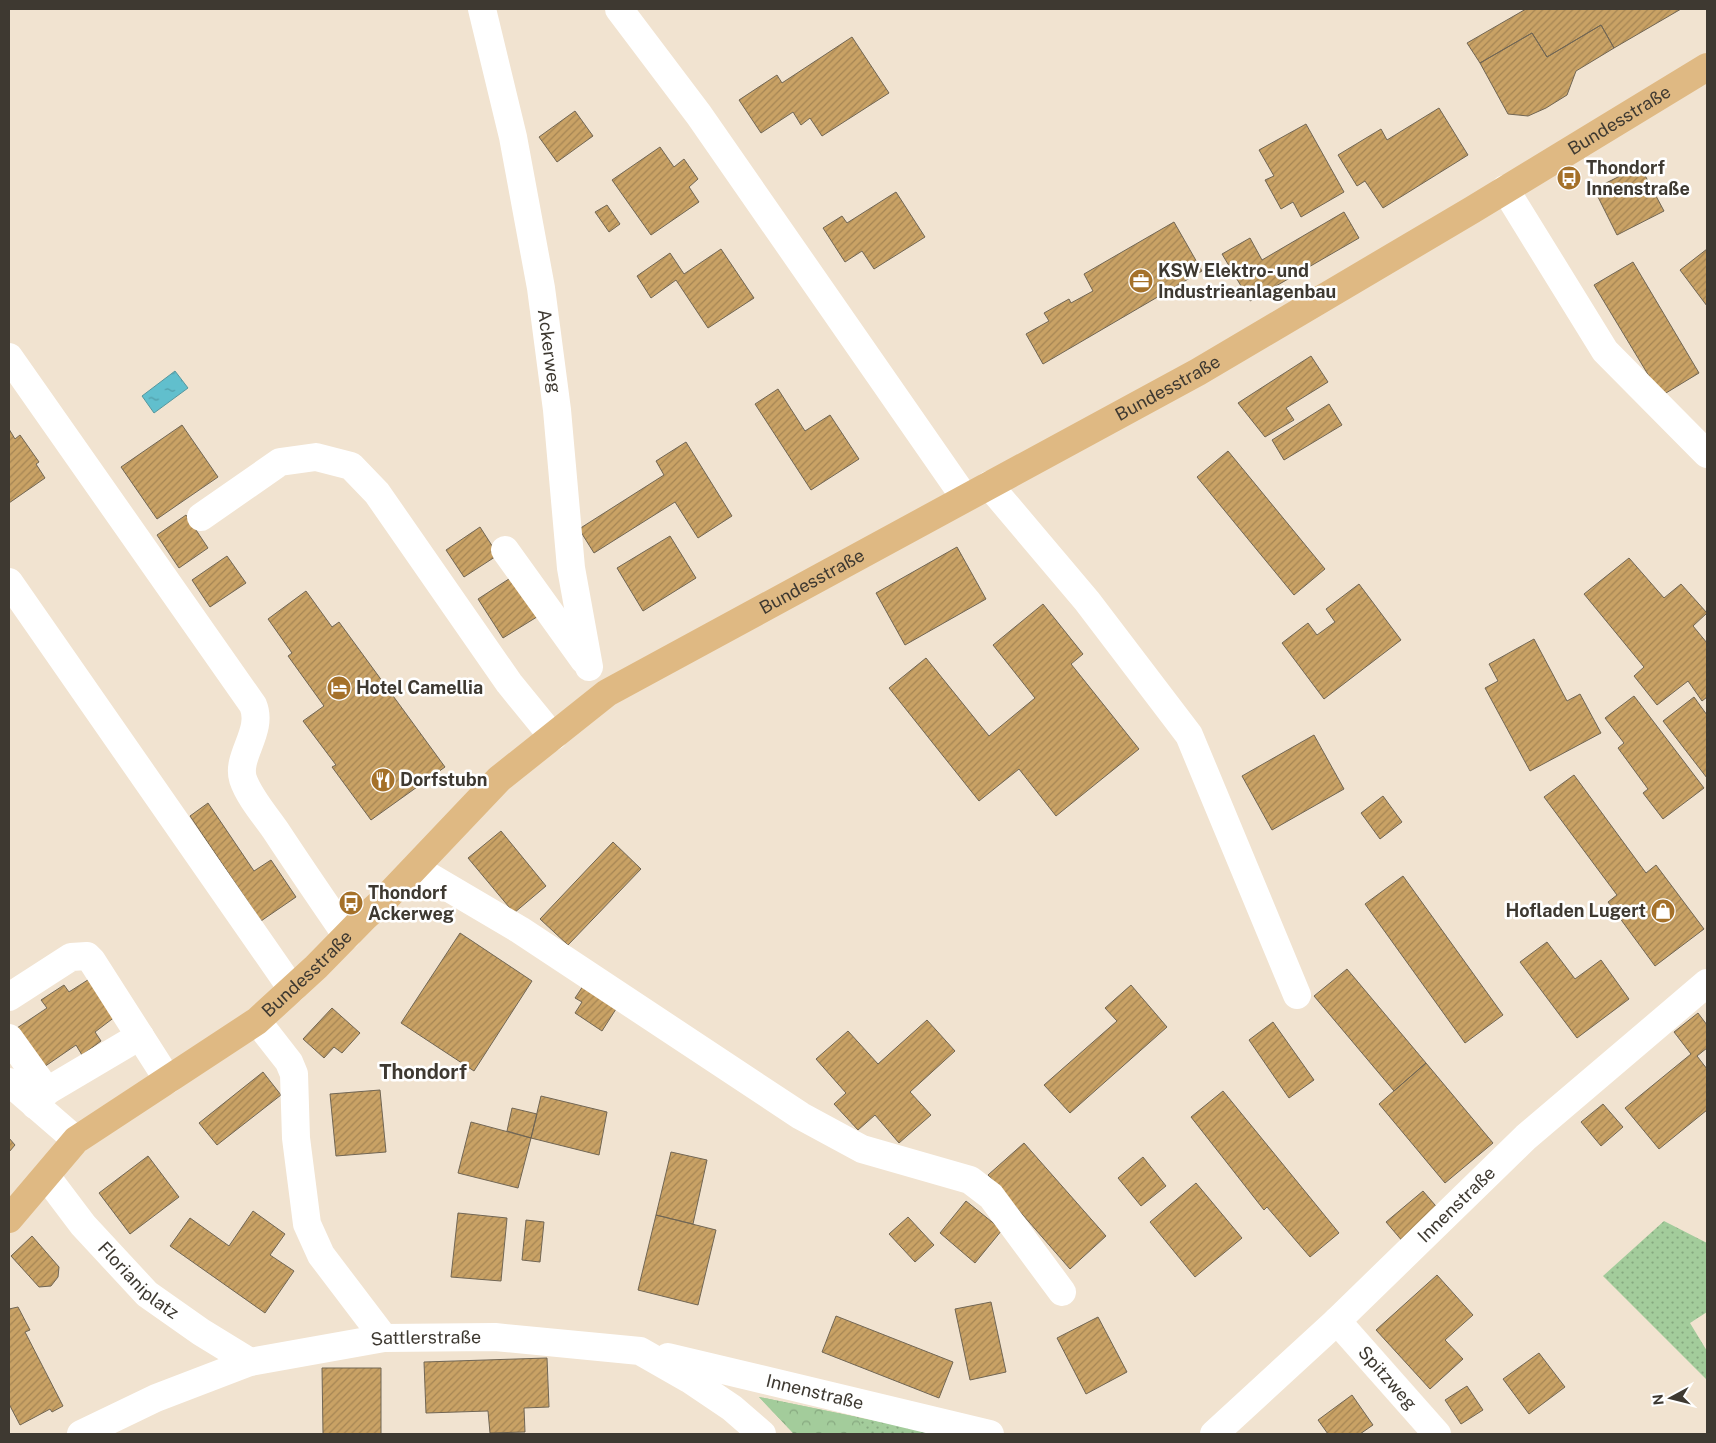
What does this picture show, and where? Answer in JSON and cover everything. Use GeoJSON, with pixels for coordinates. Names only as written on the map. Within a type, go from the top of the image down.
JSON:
{"type":"FeatureCollection","features":[{"type":"Feature","properties":{"kind":"main road","name":"Bundesstraße"},"geometry":{"type":"LineString","coordinates":[[9,1219],[76,1140],[257,1021],[386,898],[499,779],[607,692],[1198,372],[1707,67]]}},
{"type":"Feature","properties":{"kind":"street","name":"Ackerweg"},"geometry":{"type":"LineString","coordinates":[[482,9],[514,137],[541,288],[557,410],[571,568],[589,666],[607,692]]}},
{"type":"Feature","properties":{"kind":"street"},"geometry":{"type":"LineString","coordinates":[[619,9],[699,114],[965,498]]}},
{"type":"Feature","properties":{"kind":"street"},"geometry":{"type":"LineString","coordinates":[[1505,189],[1604,351],[1707,454]]}},
{"type":"Feature","properties":{"kind":"street"},"geometry":{"type":"LineString","coordinates":[[9,357],[253,705],[256,712],[256,721],[242,769],[243,778],[256,802],[347,936]]}},
{"type":"Feature","properties":{"kind":"street"},"geometry":{"type":"LineString","coordinates":[[201,517],[280,462],[316,457],[351,466],[377,494],[509,683],[553,737]]}},
{"type":"Feature","properties":{"kind":"street"},"geometry":{"type":"LineString","coordinates":[[989,485],[1087,601],[1189,735],[1297,996]]}},
{"type":"Feature","properties":{"kind":"street"},"geometry":{"type":"LineString","coordinates":[[505,550],[589,666]]}},
{"type":"Feature","properties":{"kind":"street"},"geometry":{"type":"LineString","coordinates":[[9,582],[292,989]]}},
{"type":"Feature","properties":{"kind":"street"},"geometry":{"type":"LineString","coordinates":[[415,868],[520,930],[801,1116],[862,1149],[970,1180],[992,1196],[1062,1292]]}},
{"type":"Feature","properties":{"kind":"street"},"geometry":{"type":"LineString","coordinates":[[9,997],[71,957],[88,956],[168,1080]]}},
{"type":"Feature","properties":{"kind":"street","name":"Innenstraße"},"geometry":{"type":"LineString","coordinates":[[1214,1434],[1337,1321],[1526,1137],[1707,983]]}},
{"type":"Feature","properties":{"kind":"street"},"geometry":{"type":"LineString","coordinates":[[257,1021],[289,1062],[294,1074],[296,1138],[307,1224],[321,1255],[384,1338]]}},
{"type":"Feature","properties":{"kind":"street"},"geometry":{"type":"LineString","coordinates":[[41,1098],[140,1036]]}},
{"type":"Feature","properties":{"kind":"street"},"geometry":{"type":"LineString","coordinates":[[9,1038],[41,1098],[76,1140]]}},
{"type":"Feature","properties":{"kind":"street"},"geometry":{"type":"LineString","coordinates":[[9,1082],[41,1098]]}},
{"type":"Feature","properties":{"kind":"street","name":"Florianiplatz"},"geometry":{"type":"LineString","coordinates":[[46,1176],[83,1225],[147,1294],[201,1332],[250,1362]]}},
{"type":"Feature","properties":{"kind":"street","name":"Spitzweg"},"geometry":{"type":"LineString","coordinates":[[1337,1321],[1437,1434]]}},
{"type":"Feature","properties":{"kind":"street","name":"Sattlerstraße"},"geometry":{"type":"LineString","coordinates":[[81,1434],[156,1398],[250,1362],[384,1338],[494,1337],[640,1351],[689,1379],[732,1408],[762,1434]]}},
{"type":"Feature","properties":{"kind":"street","name":"Innenstraße"},"geometry":{"type":"LineString","coordinates":[[640,1351],[990,1434]]}},
{"type":"Feature","properties":{"kind":"green space"},"geometry":{"type":"Polygon","coordinates":[[[1664,1221],[1707,1243],[1707,1312],[1690,1323],[1707,1351],[1707,1380],[1603,1276],[1664,1221]]]}},
{"type":"Feature","properties":{"kind":"green space"},"geometry":{"type":"Polygon","coordinates":[[[759,1397],[930,1432],[928,1434],[794,1434],[759,1397]]]}},
{"type":"Feature","properties":{"kind":"green space"},"geometry":{"type":"Polygon","coordinates":[[[759,1397],[857,1417],[865,1434],[794,1434],[759,1397]]]}},
{"type":"Feature","properties":{"kind":"water"},"geometry":{"type":"Polygon","coordinates":[[[175,371],[188,388],[154,413],[142,396],[175,371]]]}},
{"type":"Feature","properties":{"kind":"building"},"geometry":{"type":"Polygon","coordinates":[[[1526,9],[1681,9],[1614,48],[1601,25],[1547,57],[1532,33],[1480,63],[1467,43],[1526,9]]]}},
{"type":"Feature","properties":{"kind":"building"},"geometry":{"type":"Polygon","coordinates":[[[1601,25],[1614,48],[1576,71],[1567,95],[1528,116],[1508,114],[1480,63],[1532,33],[1547,57],[1601,25]]]}},
{"type":"Feature","properties":{"kind":"building"},"geometry":{"type":"Polygon","coordinates":[[[852,37],[889,93],[822,136],[810,118],[801,125],[793,112],[761,133],[739,100],[777,75],[782,83],[852,37]]]}},
{"type":"Feature","properties":{"kind":"building"},"geometry":{"type":"Polygon","coordinates":[[[1439,108],[1468,155],[1383,208],[1365,181],[1357,186],[1338,155],[1381,129],[1387,140],[1439,108]]]}},
{"type":"Feature","properties":{"kind":"building"},"geometry":{"type":"Polygon","coordinates":[[[575,111],[593,136],[557,162],[539,137],[575,111]]]}},
{"type":"Feature","properties":{"kind":"building"},"geometry":{"type":"Polygon","coordinates":[[[1306,124],[1344,192],[1301,217],[1293,202],[1281,209],[1265,180],[1274,176],[1259,150],[1306,124]]]}},
{"type":"Feature","properties":{"kind":"building"},"geometry":{"type":"Polygon","coordinates":[[[660,147],[674,167],[684,159],[698,179],[689,187],[699,202],[651,235],[612,180],[660,147]]]}},
{"type":"Feature","properties":{"kind":"building"},"geometry":{"type":"Polygon","coordinates":[[[1640,166],[1664,211],[1617,235],[1594,189],[1640,166]]]}},
{"type":"Feature","properties":{"kind":"building"},"geometry":{"type":"Polygon","coordinates":[[[896,192],[925,237],[874,269],[862,251],[845,262],[823,228],[842,216],[847,223],[896,192]]]}},
{"type":"Feature","properties":{"kind":"building"},"geometry":{"type":"Polygon","coordinates":[[[607,205],[620,224],[609,232],[595,212],[607,205]]]}},
{"type":"Feature","properties":{"kind":"building"},"geometry":{"type":"Polygon","coordinates":[[[1344,212],[1359,238],[1250,301],[1222,254],[1250,238],[1262,260],[1344,212]]]}},
{"type":"Feature","properties":{"kind":"building"},"geometry":{"type":"Polygon","coordinates":[[[1174,222],[1202,271],[1043,364],[1026,334],[1049,321],[1044,313],[1069,299],[1071,303],[1093,291],[1084,274],[1174,222]]]}},
{"type":"Feature","properties":{"kind":"building"},"geometry":{"type":"Polygon","coordinates":[[[721,249],[754,298],[708,328],[676,280],[651,298],[637,276],[670,253],[684,274],[721,249]]]}},
{"type":"Feature","properties":{"kind":"building"},"geometry":{"type":"Polygon","coordinates":[[[1707,249],[1707,306],[1680,270],[1707,249]]]}},
{"type":"Feature","properties":{"kind":"building"},"geometry":{"type":"Polygon","coordinates":[[[1633,262],[1699,373],[1661,396],[1594,285],[1633,262]]]}},
{"type":"Feature","properties":{"kind":"building"},"geometry":{"type":"Polygon","coordinates":[[[1311,356],[1328,382],[1286,408],[1294,420],[1265,437],[1238,403],[1311,356]]]}},
{"type":"Feature","properties":{"kind":"building"},"geometry":{"type":"Polygon","coordinates":[[[778,389],[805,431],[830,415],[859,459],[811,490],[755,404],[778,389]]]}},
{"type":"Feature","properties":{"kind":"building"},"geometry":{"type":"Polygon","coordinates":[[[1329,404],[1342,425],[1284,460],[1272,440],[1329,404]]]}},
{"type":"Feature","properties":{"kind":"building"},"geometry":{"type":"Polygon","coordinates":[[[182,425],[218,477],[157,519],[121,467],[182,425]]]}},
{"type":"Feature","properties":{"kind":"building"},"geometry":{"type":"Polygon","coordinates":[[[9,429],[15,439],[20,435],[39,462],[36,464],[45,478],[9,503],[9,429]]]}},
{"type":"Feature","properties":{"kind":"building"},"geometry":{"type":"Polygon","coordinates":[[[686,442],[732,516],[698,538],[675,502],[594,553],[579,529],[664,475],[656,461],[686,442]]]}},
{"type":"Feature","properties":{"kind":"building"},"geometry":{"type":"Polygon","coordinates":[[[1228,451],[1325,569],[1294,595],[1197,477],[1228,451]]]}},
{"type":"Feature","properties":{"kind":"building"},"geometry":{"type":"Polygon","coordinates":[[[186,515],[208,548],[179,568],[157,535],[186,515]]]}},
{"type":"Feature","properties":{"kind":"building"},"geometry":{"type":"Polygon","coordinates":[[[480,527],[498,555],[464,577],[446,550],[480,527]]]}},
{"type":"Feature","properties":{"kind":"building"},"geometry":{"type":"Polygon","coordinates":[[[670,536],[696,578],[643,611],[617,568],[670,536]]]}},
{"type":"Feature","properties":{"kind":"building"},"geometry":{"type":"Polygon","coordinates":[[[957,547],[986,599],[905,645],[876,593],[957,547]]]}},
{"type":"Feature","properties":{"kind":"building"},"geometry":{"type":"Polygon","coordinates":[[[227,556],[246,583],[210,607],[192,580],[227,556]]]}},
{"type":"Feature","properties":{"kind":"building"},"geometry":{"type":"Polygon","coordinates":[[[1629,558],[1664,598],[1681,584],[1707,613],[1693,626],[1707,643],[1707,697],[1702,701],[1688,681],[1657,705],[1634,676],[1644,667],[1584,594],[1629,558]]]}},
{"type":"Feature","properties":{"kind":"building"},"geometry":{"type":"Polygon","coordinates":[[[515,575],[540,615],[503,638],[478,599],[515,575]]]}},
{"type":"Feature","properties":{"kind":"building"},"geometry":{"type":"Polygon","coordinates":[[[1359,584],[1401,640],[1324,699],[1282,643],[1308,623],[1317,635],[1335,622],[1326,609],[1359,584]]]}},
{"type":"Feature","properties":{"kind":"building"},"geometry":{"type":"Polygon","coordinates":[[[306,591],[332,627],[339,622],[445,767],[371,820],[332,767],[336,765],[303,721],[324,706],[288,656],[292,653],[268,619],[306,591]]]}},
{"type":"Feature","properties":{"kind":"building"},"geometry":{"type":"Polygon","coordinates":[[[1043,604],[1083,654],[1071,664],[1139,749],[1056,816],[1019,769],[979,801],[889,688],[926,658],[989,736],[1035,698],[993,645],[1043,604]]]}},
{"type":"Feature","properties":{"kind":"building"},"geometry":{"type":"Polygon","coordinates":[[[1534,639],[1567,701],[1580,694],[1601,733],[1530,771],[1485,688],[1498,681],[1489,664],[1534,639]]]}},
{"type":"Feature","properties":{"kind":"building"},"geometry":{"type":"Polygon","coordinates":[[[1634,696],[1704,788],[1663,819],[1643,793],[1648,789],[1618,748],[1624,743],[1605,718],[1634,696]]]}},
{"type":"Feature","properties":{"kind":"building"},"geometry":{"type":"Polygon","coordinates":[[[1694,697],[1707,715],[1707,778],[1663,721],[1694,697]]]}},
{"type":"Feature","properties":{"kind":"building"},"geometry":{"type":"Polygon","coordinates":[[[1314,735],[1344,789],[1272,830],[1242,776],[1314,735]]]}},
{"type":"Feature","properties":{"kind":"building"},"geometry":{"type":"Polygon","coordinates":[[[1574,775],[1646,873],[1656,865],[1704,929],[1655,966],[1608,902],[1617,895],[1544,797],[1574,775]]]}},
{"type":"Feature","properties":{"kind":"building"},"geometry":{"type":"Polygon","coordinates":[[[1383,796],[1402,822],[1380,839],[1361,813],[1383,796]]]}},
{"type":"Feature","properties":{"kind":"building"},"geometry":{"type":"Polygon","coordinates":[[[208,803],[254,871],[271,860],[296,897],[261,921],[190,816],[208,803]]]}},
{"type":"Feature","properties":{"kind":"building"},"geometry":{"type":"Polygon","coordinates":[[[501,831],[546,886],[514,913],[468,858],[501,831]]]}},
{"type":"Feature","properties":{"kind":"building"},"geometry":{"type":"Polygon","coordinates":[[[613,842],[641,869],[568,945],[540,919],[613,842]]]}},
{"type":"Feature","properties":{"kind":"building"},"geometry":{"type":"Polygon","coordinates":[[[1403,876],[1503,1015],[1465,1043],[1365,904],[1403,876]]]}},
{"type":"Feature","properties":{"kind":"building"},"geometry":{"type":"Polygon","coordinates":[[[460,933],[532,981],[474,1071],[401,1023],[460,933]]]}},
{"type":"Feature","properties":{"kind":"building"},"geometry":{"type":"Polygon","coordinates":[[[1547,942],[1575,979],[1601,960],[1629,999],[1577,1038],[1520,962],[1547,942]]]}},
{"type":"Feature","properties":{"kind":"building"},"geometry":{"type":"Polygon","coordinates":[[[1347,969],[1426,1063],[1394,1091],[1314,996],[1347,969]]]}},
{"type":"Feature","properties":{"kind":"building"},"geometry":{"type":"Polygon","coordinates":[[[94,976],[120,1013],[95,1032],[101,1041],[82,1055],[76,1045],[44,1067],[17,1028],[47,1008],[41,1000],[64,985],[69,992],[94,976]]]}},
{"type":"Feature","properties":{"kind":"building"},"geometry":{"type":"Polygon","coordinates":[[[1131,985],[1167,1027],[1070,1113],[1044,1085],[1117,1021],[1105,1008],[1131,985]]]}},
{"type":"Feature","properties":{"kind":"building"},"geometry":{"type":"Polygon","coordinates":[[[583,986],[616,1009],[602,1031],[575,1013],[582,1002],[575,998],[583,986]]]}},
{"type":"Feature","properties":{"kind":"building"},"geometry":{"type":"Polygon","coordinates":[[[332,1008],[360,1033],[342,1053],[334,1047],[324,1058],[303,1039],[332,1008]]]}},
{"type":"Feature","properties":{"kind":"building"},"geometry":{"type":"Polygon","coordinates":[[[1698,1013],[1707,1025],[1707,1048],[1697,1056],[1707,1069],[1707,1110],[1659,1149],[1625,1108],[1691,1054],[1674,1032],[1698,1013]]]}},
{"type":"Feature","properties":{"kind":"building"},"geometry":{"type":"Polygon","coordinates":[[[927,1020],[955,1051],[910,1092],[931,1115],[899,1143],[875,1115],[858,1130],[834,1104],[846,1093],[816,1059],[848,1031],[878,1064],[927,1020]]]}},
{"type":"Feature","properties":{"kind":"building"},"geometry":{"type":"Polygon","coordinates":[[[1273,1022],[1314,1080],[1289,1098],[1249,1040],[1273,1022]]]}},
{"type":"Feature","properties":{"kind":"building"},"geometry":{"type":"Polygon","coordinates":[[[1426,1063],[1493,1143],[1445,1183],[1379,1104],[1426,1063]]]}},
{"type":"Feature","properties":{"kind":"building"},"geometry":{"type":"Polygon","coordinates":[[[263,1072],[281,1095],[217,1145],[199,1123],[263,1072]]]}},
{"type":"Feature","properties":{"kind":"building"},"geometry":{"type":"Polygon","coordinates":[[[380,1090],[386,1152],[336,1156],[330,1094],[380,1090]]]}},
{"type":"Feature","properties":{"kind":"building"},"geometry":{"type":"Polygon","coordinates":[[[1223,1091],[1339,1233],[1310,1257],[1267,1207],[1264,1210],[1191,1117],[1223,1091]]]}},
{"type":"Feature","properties":{"kind":"building"},"geometry":{"type":"Polygon","coordinates":[[[541,1096],[607,1112],[599,1155],[531,1138],[541,1096]]]}},
{"type":"Feature","properties":{"kind":"building"},"geometry":{"type":"Polygon","coordinates":[[[1603,1104],[1623,1127],[1601,1146],[1581,1122],[1603,1104]]]}},
{"type":"Feature","properties":{"kind":"building"},"geometry":{"type":"Polygon","coordinates":[[[512,1108],[537,1114],[531,1138],[507,1131],[512,1108]]]}},
{"type":"Feature","properties":{"kind":"building"},"geometry":{"type":"Polygon","coordinates":[[[471,1122],[531,1138],[518,1188],[458,1173],[471,1122]]]}},
{"type":"Feature","properties":{"kind":"building"},"geometry":{"type":"Polygon","coordinates":[[[9,1138],[15,1145],[9,1152],[9,1138]]]}},
{"type":"Feature","properties":{"kind":"building"},"geometry":{"type":"Polygon","coordinates":[[[1024,1143],[1106,1236],[1070,1269],[988,1175],[1024,1143]]]}},
{"type":"Feature","properties":{"kind":"building"},"geometry":{"type":"Polygon","coordinates":[[[671,1152],[707,1160],[693,1224],[656,1215],[671,1152]]]}},
{"type":"Feature","properties":{"kind":"building"},"geometry":{"type":"Polygon","coordinates":[[[148,1156],[179,1197],[130,1234],[99,1193],[148,1156]]]}},
{"type":"Feature","properties":{"kind":"building"},"geometry":{"type":"Polygon","coordinates":[[[1143,1157],[1166,1186],[1141,1206],[1118,1178],[1143,1157]]]}},
{"type":"Feature","properties":{"kind":"building"},"geometry":{"type":"Polygon","coordinates":[[[1196,1183],[1242,1238],[1195,1277],[1150,1222],[1196,1183]]]}},
{"type":"Feature","properties":{"kind":"building"},"geometry":{"type":"Polygon","coordinates":[[[1423,1191],[1441,1212],[1404,1243],[1386,1222],[1423,1191]]]}},
{"type":"Feature","properties":{"kind":"building"},"geometry":{"type":"Polygon","coordinates":[[[966,1201],[1002,1230],[975,1263],[940,1233],[966,1201]]]}},
{"type":"Feature","properties":{"kind":"building"},"geometry":{"type":"Polygon","coordinates":[[[253,1211],[285,1234],[270,1255],[294,1271],[265,1313],[170,1246],[190,1218],[229,1246],[253,1211]]]}},
{"type":"Feature","properties":{"kind":"building"},"geometry":{"type":"Polygon","coordinates":[[[458,1213],[507,1218],[501,1281],[451,1277],[458,1213]]]}},
{"type":"Feature","properties":{"kind":"building"},"geometry":{"type":"Polygon","coordinates":[[[656,1215],[716,1230],[698,1305],[638,1290],[656,1215]]]}},
{"type":"Feature","properties":{"kind":"building"},"geometry":{"type":"Polygon","coordinates":[[[908,1217],[934,1245],[915,1262],[889,1234],[908,1217]]]}},
{"type":"Feature","properties":{"kind":"building"},"geometry":{"type":"Polygon","coordinates":[[[526,1220],[544,1222],[540,1262],[522,1260],[526,1220]]]}},
{"type":"Feature","properties":{"kind":"building"},"geometry":{"type":"Polygon","coordinates":[[[32,1236],[59,1267],[58,1277],[51,1286],[39,1287],[11,1256],[32,1236]]]}},
{"type":"Feature","properties":{"kind":"building"},"geometry":{"type":"Polygon","coordinates":[[[1437,1275],[1473,1315],[1445,1340],[1463,1359],[1430,1389],[1376,1330],[1437,1275]]]}},
{"type":"Feature","properties":{"kind":"building"},"geometry":{"type":"Polygon","coordinates":[[[991,1302],[1006,1372],[970,1380],[955,1309],[991,1302]]]}},
{"type":"Feature","properties":{"kind":"building"},"geometry":{"type":"Polygon","coordinates":[[[18,1307],[30,1330],[25,1332],[63,1406],[52,1412],[50,1409],[20,1425],[9,1404],[9,1309],[18,1307]]]}},
{"type":"Feature","properties":{"kind":"building"},"geometry":{"type":"Polygon","coordinates":[[[836,1316],[953,1362],[939,1398],[822,1352],[836,1316]]]}},
{"type":"Feature","properties":{"kind":"building"},"geometry":{"type":"Polygon","coordinates":[[[1098,1317],[1127,1372],[1086,1394],[1057,1338],[1098,1317]]]}},
{"type":"Feature","properties":{"kind":"building"},"geometry":{"type":"Polygon","coordinates":[[[1539,1353],[1565,1387],[1529,1414],[1503,1379],[1539,1353]]]}},
{"type":"Feature","properties":{"kind":"building"},"geometry":{"type":"Polygon","coordinates":[[[547,1358],[549,1407],[524,1408],[525,1432],[490,1433],[488,1411],[426,1413],[424,1362],[547,1358]]]}},
{"type":"Feature","properties":{"kind":"building"},"geometry":{"type":"Polygon","coordinates":[[[322,1368],[381,1368],[381,1434],[323,1434],[322,1368]]]}},
{"type":"Feature","properties":{"kind":"building"},"geometry":{"type":"Polygon","coordinates":[[[1467,1386],[1483,1410],[1461,1424],[1445,1400],[1467,1386]]]}},
{"type":"Feature","properties":{"kind":"building"},"geometry":{"type":"Polygon","coordinates":[[[1352,1395],[1373,1425],[1360,1434],[1328,1434],[1318,1420],[1352,1395]]]}},
{"type":"Feature","properties":{"kind":"place","name":"Thondorf Innenstraße"},"geometry":{"type":"Point","coordinates":[1569,178]}},
{"type":"Feature","properties":{"kind":"place","name":"KSW Elektro- und Industrieanlagenbau"},"geometry":{"type":"Point","coordinates":[1141,281]}},
{"type":"Feature","properties":{"kind":"place","name":"Hotel Camellia"},"geometry":{"type":"Point","coordinates":[339,688]}},
{"type":"Feature","properties":{"kind":"place","name":"Dorfstubn"},"geometry":{"type":"Point","coordinates":[383,780]}},
{"type":"Feature","properties":{"kind":"place","name":"Thondorf Ackerweg"},"geometry":{"type":"Point","coordinates":[351,903]}},
{"type":"Feature","properties":{"kind":"place","name":"Hofladen Lugert"},"geometry":{"type":"Point","coordinates":[1663,911]}},
{"type":"Feature","properties":{"kind":"district","name":"Thondorf"},"geometry":{"type":"Point","coordinates":[423,1072]}}]}
